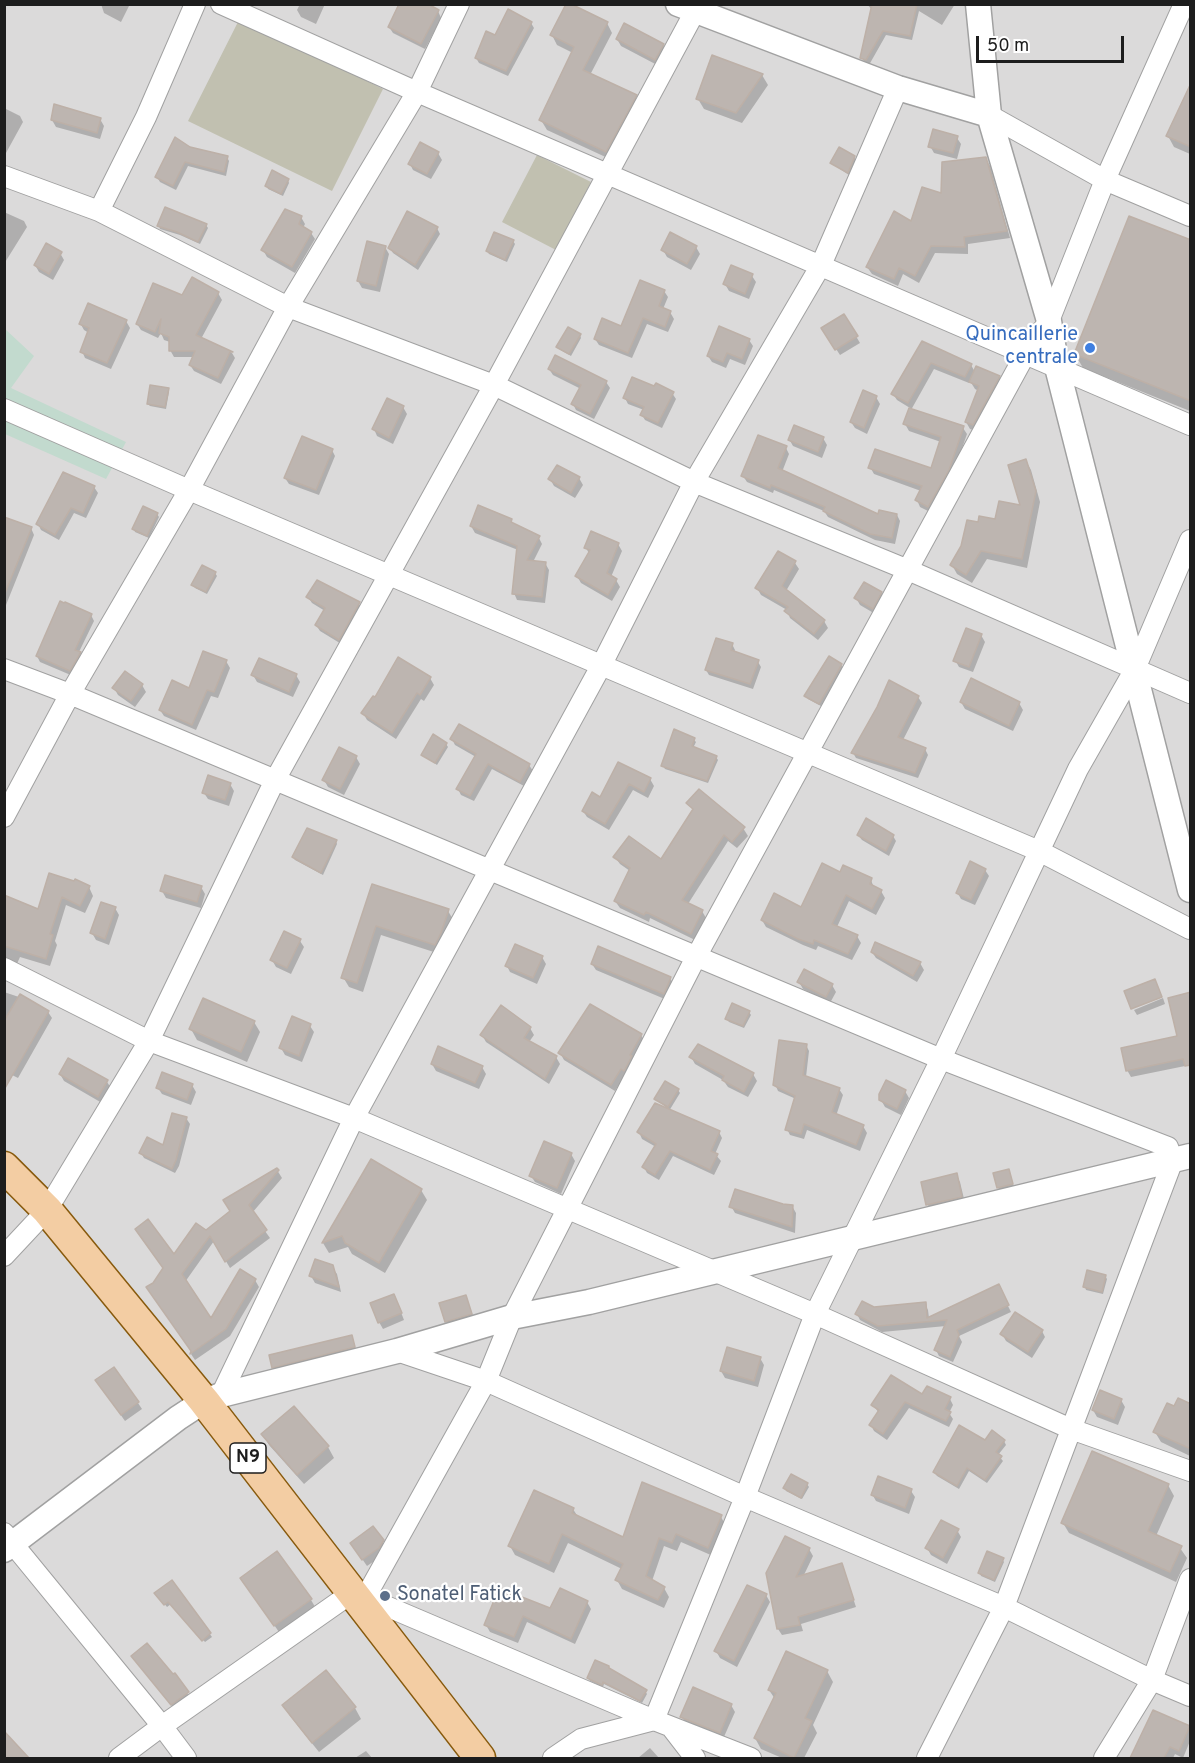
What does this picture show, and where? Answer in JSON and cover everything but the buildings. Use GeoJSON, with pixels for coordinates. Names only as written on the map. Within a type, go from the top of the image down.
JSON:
{"type":"FeatureCollection","features":[{"type":"Feature","properties":{"kind":"main road","name":"N9"},"geometry":{"type":"LineString","coordinates":[[4,1167],[47,1210],[212,1398],[480,1758]]}},
{"type":"Feature","properties":{"kind":"street"},"geometry":{"type":"LineString","coordinates":[[99,212],[146,117],[195,4]]}},
{"type":"Feature","properties":{"kind":"street"},"geometry":{"type":"LineString","coordinates":[[221,4],[417,92],[1191,425]]}},
{"type":"Feature","properties":{"kind":"street"},"geometry":{"type":"LineString","coordinates":[[4,817],[70,694],[189,490],[288,307],[417,92],[459,4]]}},
{"type":"Feature","properties":{"kind":"street"},"geometry":{"type":"LineString","coordinates":[[978,4],[989,115],[1049,321],[1057,367],[1191,890]]}},
{"type":"Feature","properties":{"kind":"street"},"geometry":{"type":"LineString","coordinates":[[119,1758],[162,1726],[359,1595],[486,1381],[512,1317],[696,957],[1026,353],[1049,321],[1105,180],[1184,4]]}},
{"type":"Feature","properties":{"kind":"street"},"geometry":{"type":"LineString","coordinates":[[4,1256],[47,1210],[149,1041],[276,780],[494,386],[608,173],[691,7],[898,88],[989,115],[1105,180],[1191,216]]}},
{"type":"Feature","properties":{"kind":"street"},"geometry":{"type":"LineString","coordinates":[[212,1398],[354,1118],[601,666],[694,482],[821,265],[898,88]]}},
{"type":"Feature","properties":{"kind":"street"},"geometry":{"type":"LineString","coordinates":[[4,176],[99,212],[288,307],[494,386],[694,482],[908,570],[1191,693]]}},
{"type":"Feature","properties":{"kind":"street"},"geometry":{"type":"LineString","coordinates":[[4,409],[601,666],[1039,851],[1191,929]]}},
{"type":"Feature","properties":{"kind":"street"},"geometry":{"type":"LineString","coordinates":[[662,1723],[815,1314],[941,1059],[1078,769],[1135,669],[1191,540]]}},
{"type":"Feature","properties":{"kind":"street"},"geometry":{"type":"LineString","coordinates":[[4,669],[70,694],[941,1059],[1168,1147],[1182,1158]]}},
{"type":"Feature","properties":{"kind":"street"},"geometry":{"type":"LineString","coordinates":[[4,968],[149,1041],[354,1118],[815,1314],[1071,1429],[1191,1471]]}},
{"type":"Feature","properties":{"kind":"street"},"geometry":{"type":"LineString","coordinates":[[186,1758],[162,1726],[7,1542],[135,1448],[212,1398],[397,1351],[512,1317],[589,1302],[1182,1158]]}},
{"type":"Feature","properties":{"kind":"street"},"geometry":{"type":"LineString","coordinates":[[927,1758],[1004,1607],[1071,1429],[1182,1158]]}},
{"type":"Feature","properties":{"kind":"street"},"geometry":{"type":"LineString","coordinates":[[397,1351],[486,1381],[745,1497],[1004,1607],[1152,1680],[1191,1696]]}},
{"type":"Feature","properties":{"kind":"street"},"geometry":{"type":"LineString","coordinates":[[1104,1758],[1152,1680],[1191,1579]]}},
{"type":"Feature","properties":{"kind":"street"},"geometry":{"type":"LineString","coordinates":[[359,1595],[662,1723],[751,1758]]}},
{"type":"Feature","properties":{"kind":"street"},"geometry":{"type":"LineString","coordinates":[[552,1758],[581,1739],[662,1723]]}},
{"type":"Feature","properties":{"kind":"street"},"geometry":{"type":"LineString","coordinates":[[662,1723],[695,1758]]}},
{"type":"Feature","properties":{"kind":"shaded area"},"geometry":{"type":"Polygon","coordinates":[[[5,5],[1190,5],[1190,1758],[5,1758],[5,5]]]}},
{"type":"Feature","properties":{"kind":"shaded area"},"geometry":{"type":"Polygon","coordinates":[[[240,18],[383,89],[332,191],[188,121],[240,18]]]}},
{"type":"Feature","properties":{"kind":"shaded area"},"geometry":{"type":"Polygon","coordinates":[[[537,155],[591,182],[556,250],[502,222],[537,155]]]}},
{"type":"Feature","properties":{"kind":"green space"},"geometry":{"type":"Polygon","coordinates":[[[4,328],[34,356],[11,388],[126,442],[106,479],[5,434],[4,328]]]}},
{"type":"Feature","properties":{"kind":"place","name":"Quincaillerie centrale"},"geometry":{"type":"Point","coordinates":[1090,348]}},
{"type":"Feature","properties":{"kind":"place","name":"Sonatel Fatick"},"geometry":{"type":"Point","coordinates":[385,1596]}}]}
